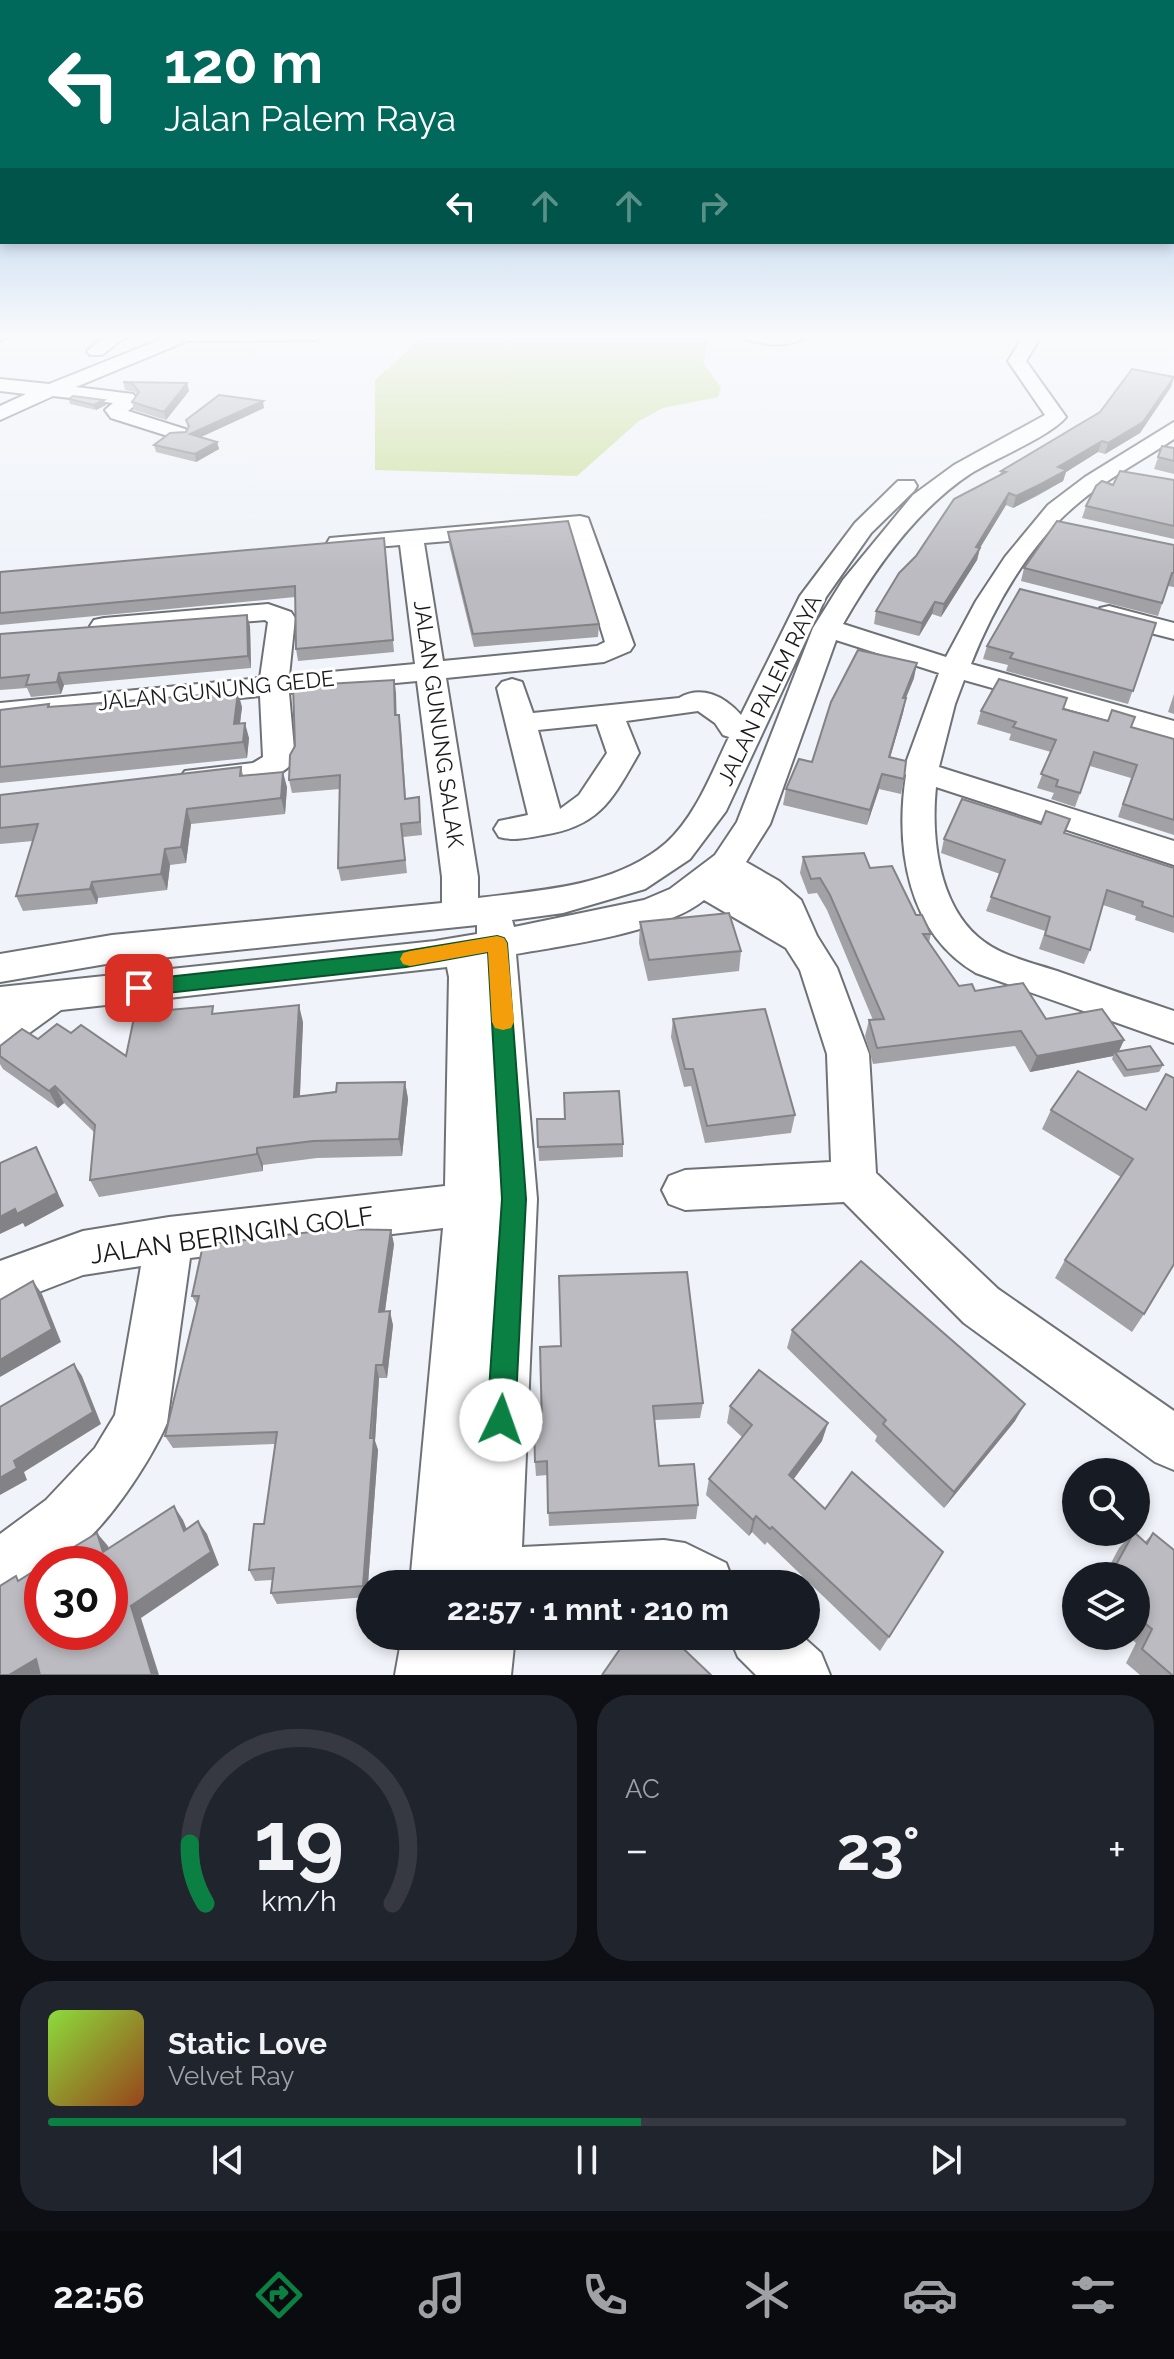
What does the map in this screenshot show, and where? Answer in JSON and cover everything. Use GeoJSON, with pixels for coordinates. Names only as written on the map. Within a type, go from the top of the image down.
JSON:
{"type":"FeatureCollection","features":[{"type":"Feature","properties":{"kind":"street"},"geometry":{"type":"LineString","coordinates":[[117,413],[178,433]]}},
{"type":"Feature","properties":{"kind":"street","name":"JALAN PALEM RAYA"},"geometry":{"type":"LineString","coordinates":[[0,1002],[50,998],[464,931],[632,880],[678,851],[709,811],[741,730],[813,596],[863,528],[908,485],[962,448],[1037,413]]}},
{"type":"Feature","properties":{"kind":"street","name":"JALAN PALEM RAYA"},"geometry":{"type":"LineString","coordinates":[[0,968],[112,949],[464,931],[574,930],[652,911],[683,898],[716,873],[753,824],[827,628],[852,585],[921,500],[962,470],[1052,420],[1056,417],[1053,413]]}},
{"type":"Feature","properties":{"kind":"street"},"geometry":{"type":"LineString","coordinates":[[1172,432],[1113,470],[1046,521],[1000,586],[952,668],[919,771],[917,855],[932,898],[956,941],[989,963],[1174,1027]]}},
{"type":"Feature","properties":{"kind":"street"},"geometry":{"type":"LineString","coordinates":[[1113,470],[1143,476]]}},
{"type":"Feature","properties":{"kind":"street"},"geometry":{"type":"LineString","coordinates":[[1046,521],[1074,527]]}},
{"type":"Feature","properties":{"kind":"street","name":"JALAN GUNUNG GEDE"},"geometry":{"type":"LineString","coordinates":[[0,712],[604,654],[620,645],[580,523],[421,535]]}},
{"type":"Feature","properties":{"kind":"street"},"geometry":{"type":"LineString","coordinates":[[314,545],[421,535]]}},
{"type":"Feature","properties":{"kind":"street","name":"JALAN GUNUNG SALAK"},"geometry":{"type":"LineString","coordinates":[[421,535],[442,668],[491,1202],[475,1570]]}},
{"type":"Feature","properties":{"kind":"street"},"geometry":{"type":"LineString","coordinates":[[1000,586],[1029,594]]}},
{"type":"Feature","properties":{"kind":"street"},"geometry":{"type":"LineString","coordinates":[[1087,608],[1174,631]]}},
{"type":"Feature","properties":{"kind":"street"},"geometry":{"type":"LineString","coordinates":[[79,629],[277,613],[282,618],[274,684],[279,760],[274,768],[170,780]]}},
{"type":"Feature","properties":{"kind":"street"},"geometry":{"type":"LineString","coordinates":[[827,628],[952,668],[1174,730]]}},
{"type":"Feature","properties":{"kind":"street"},"geometry":{"type":"LineString","coordinates":[[512,688],[547,824]]}},
{"type":"Feature","properties":{"kind":"street"},"geometry":{"type":"LineString","coordinates":[[521,723],[692,703],[719,727],[784,740]]}},
{"type":"Feature","properties":{"kind":"street"},"geometry":{"type":"LineString","coordinates":[[511,829],[574,818],[593,804],[623,753],[608,713]]}},
{"type":"Feature","properties":{"kind":"street"},"geometry":{"type":"LineString","coordinates":[[919,771],[1174,853]]}},
{"type":"Feature","properties":{"kind":"street"},"geometry":{"type":"LineString","coordinates":[[716,873],[737,875],[772,894],[788,909],[800,940],[818,968],[848,1054],[854,1181],[981,1306],[1174,1443]]}},
{"type":"Feature","properties":{"kind":"street"},"geometry":{"type":"LineString","coordinates":[[716,873],[800,940]]}},
{"type":"Feature","properties":{"kind":"street","name":"JALAN PALEM RAYA"},"geometry":{"type":"LineString","coordinates":[[0,1033],[50,998]]}},
{"type":"Feature","properties":{"kind":"street"},"geometry":{"type":"LineString","coordinates":[[685,1190],[854,1181]]}},
{"type":"Feature","properties":{"kind":"street","name":"JALAN BERINGIN GOLF"},"geometry":{"type":"LineString","coordinates":[[0,1284],[83,1253],[169,1239],[491,1202]]}},
{"type":"Feature","properties":{"kind":"street"},"geometry":{"type":"LineString","coordinates":[[0,1569],[66,1520],[114,1467],[140,1423],[169,1239]]}},
{"type":"Feature","properties":{"kind":"street"},"geometry":{"type":"LineString","coordinates":[[649,1570],[671,1570]]}},
{"type":"Feature","properties":{"kind":"street"},"geometry":{"type":"LineString","coordinates":[[426,1675],[430,1650]]}},
{"type":"Feature","properties":{"kind":"street"},"geometry":{"type":"LineString","coordinates":[[480,1675],[483,1650]]}},
{"type":"Feature","properties":{"kind":"street"},"geometry":{"type":"LineString","coordinates":[[773,1650],[799,1675]]}},
{"type":"Feature","properties":{"kind":"green space"},"geometry":{"type":"Polygon","coordinates":[[[375,413],[653,413],[639,421],[577,476],[375,470],[375,413]]]}},
{"type":"Feature","properties":{"kind":"building"},"geometry":{"type":"Polygon","coordinates":[[[195,413],[236,413],[190,434],[217,442],[195,454],[154,445],[170,433],[186,432],[189,426],[186,420],[195,413]]]}},
{"type":"Feature","properties":{"kind":"building"},"geometry":{"type":"Polygon","coordinates":[[[1098,413],[1149,413],[1143,422],[1108,443],[1102,441],[1058,467],[1067,470],[1016,496],[1009,493],[976,547],[980,548],[944,604],[935,602],[922,623],[876,611],[899,573],[916,556],[954,499],[1006,472],[1001,471],[1098,413]]]}},
{"type":"Feature","properties":{"kind":"building"},"geometry":{"type":"Polygon","coordinates":[[[1162,446],[1174,448],[1174,461],[1158,457],[1162,446]]]}},
{"type":"Feature","properties":{"kind":"building"},"geometry":{"type":"Polygon","coordinates":[[[1120,471],[1174,480],[1174,526],[1086,506],[1096,486],[1102,481],[1113,485],[1120,471]]]}},
{"type":"Feature","properties":{"kind":"building"},"geometry":{"type":"Polygon","coordinates":[[[568,521],[599,624],[473,634],[448,532],[568,521]]]}},
{"type":"Feature","properties":{"kind":"building"},"geometry":{"type":"Polygon","coordinates":[[[1057,521],[1174,545],[1174,573],[1162,603],[1024,568],[1057,521]]]}},
{"type":"Feature","properties":{"kind":"building"},"geometry":{"type":"Polygon","coordinates":[[[384,538],[393,640],[296,649],[295,586],[0,613],[0,572],[384,538]]]}},
{"type":"Feature","properties":{"kind":"building"},"geometry":{"type":"Polygon","coordinates":[[[1020,589],[1156,623],[1133,691],[1010,658],[1013,653],[987,646],[1020,589]]]}},
{"type":"Feature","properties":{"kind":"building"},"geometry":{"type":"Polygon","coordinates":[[[247,615],[248,656],[59,673],[57,682],[26,685],[29,675],[0,678],[0,634],[247,615]]]}},
{"type":"Feature","properties":{"kind":"building"},"geometry":{"type":"Polygon","coordinates":[[[858,650],[917,663],[903,698],[906,698],[889,757],[906,761],[904,779],[882,774],[870,810],[786,789],[799,759],[812,762],[831,702],[858,650]]]}},
{"type":"Feature","properties":{"kind":"building"},"geometry":{"type":"Polygon","coordinates":[[[999,679],[1067,698],[1063,709],[1108,721],[1112,710],[1135,717],[1131,727],[1174,739],[1174,820],[1123,804],[1137,765],[1094,752],[1080,793],[1056,786],[1058,780],[1041,774],[1056,740],[1013,727],[1016,722],[981,711],[999,679]]]}},
{"type":"Feature","properties":{"kind":"building"},"geometry":{"type":"Polygon","coordinates":[[[394,680],[405,799],[419,797],[420,822],[401,824],[405,860],[338,868],[340,775],[289,780],[290,755],[295,746],[293,686],[394,680]]]}},
{"type":"Feature","properties":{"kind":"building"},"geometry":{"type":"Polygon","coordinates":[[[238,692],[234,724],[245,723],[243,742],[0,767],[0,710],[238,692]]]}},
{"type":"Feature","properties":{"kind":"building"},"geometry":{"type":"Polygon","coordinates":[[[241,767],[240,776],[283,772],[281,798],[187,809],[181,847],[165,849],[161,874],[92,882],[90,889],[16,896],[38,824],[0,828],[0,795],[241,767]]]}},
{"type":"Feature","properties":{"kind":"building"},"geometry":{"type":"Polygon","coordinates":[[[962,799],[1041,824],[1046,811],[1070,819],[1064,833],[1174,868],[1174,917],[1107,890],[1090,950],[1045,935],[1050,917],[991,897],[1005,860],[944,839],[962,799]]]}},
{"type":"Feature","properties":{"kind":"building"},"geometry":{"type":"Polygon","coordinates":[[[864,853],[870,868],[892,866],[916,915],[922,915],[931,934],[923,934],[959,986],[972,984],[975,991],[1023,983],[1046,1019],[1102,1009],[1124,1040],[1037,1056],[1021,1031],[877,1048],[869,1020],[884,1019],[830,895],[820,878],[811,879],[803,857],[864,853]]]}},
{"type":"Feature","properties":{"kind":"building"},"geometry":{"type":"Polygon","coordinates":[[[729,913],[741,951],[649,960],[640,922],[729,913]]]}},
{"type":"Feature","properties":{"kind":"building"},"geometry":{"type":"Polygon","coordinates":[[[299,1005],[294,1097],[336,1092],[337,1083],[405,1082],[399,1139],[313,1141],[257,1148],[257,1154],[90,1180],[95,1125],[55,1086],[49,1091],[0,1056],[0,1046],[22,1029],[38,1039],[57,1024],[71,1033],[81,1025],[126,1056],[135,1013],[213,1006],[212,1014],[299,1005]]]}},
{"type":"Feature","properties":{"kind":"building"},"geometry":{"type":"Polygon","coordinates":[[[765,1009],[795,1115],[707,1126],[693,1069],[685,1069],[673,1019],[765,1009]]]}},
{"type":"Feature","properties":{"kind":"building"},"geometry":{"type":"Polygon","coordinates":[[[1150,1046],[1163,1065],[1127,1070],[1115,1052],[1150,1046]]]}},
{"type":"Feature","properties":{"kind":"building"},"geometry":{"type":"Polygon","coordinates":[[[1078,1071],[1146,1110],[1166,1074],[1174,1078],[1174,1264],[1144,1314],[1065,1260],[1133,1159],[1051,1110],[1078,1071]]]}},
{"type":"Feature","properties":{"kind":"building"},"geometry":{"type":"Polygon","coordinates":[[[619,1091],[623,1144],[538,1147],[537,1119],[565,1119],[564,1093],[619,1091]]]}},
{"type":"Feature","properties":{"kind":"building"},"geometry":{"type":"Polygon","coordinates":[[[36,1147],[57,1193],[17,1214],[15,1209],[0,1217],[0,1163],[36,1147]]]}},
{"type":"Feature","properties":{"kind":"building"},"geometry":{"type":"Polygon","coordinates":[[[336,1229],[391,1230],[379,1312],[390,1311],[383,1365],[376,1365],[364,1570],[356,1570],[356,1587],[271,1593],[274,1568],[249,1570],[254,1524],[264,1524],[277,1432],[165,1436],[199,1296],[192,1296],[203,1245],[336,1229]]]}},
{"type":"Feature","properties":{"kind":"building"},"geometry":{"type":"Polygon","coordinates":[[[861,1261],[1025,1404],[954,1492],[883,1424],[886,1420],[792,1330],[861,1261]]]}},
{"type":"Feature","properties":{"kind":"building"},"geometry":{"type":"Polygon","coordinates":[[[687,1272],[703,1403],[653,1406],[659,1466],[694,1464],[698,1505],[548,1513],[547,1461],[535,1462],[534,1425],[542,1425],[540,1347],[561,1346],[559,1276],[687,1272]]]}},
{"type":"Feature","properties":{"kind":"building"},"geometry":{"type":"Polygon","coordinates":[[[33,1281],[52,1329],[0,1360],[0,1300],[33,1281]]]}},
{"type":"Feature","properties":{"kind":"building"},"geometry":{"type":"Polygon","coordinates":[[[74,1364],[93,1412],[14,1461],[17,1468],[0,1478],[0,1407],[74,1364]]]}},
{"type":"Feature","properties":{"kind":"building"},"geometry":{"type":"Polygon","coordinates":[[[759,1370],[828,1423],[789,1475],[825,1509],[852,1472],[943,1552],[889,1637],[772,1527],[770,1529],[756,1516],[753,1520],[709,1479],[752,1425],[730,1406],[759,1370]]]}},
{"type":"Feature","properties":{"kind":"building"},"geometry":{"type":"Polygon","coordinates":[[[174,1506],[184,1531],[198,1521],[211,1552],[131,1606],[152,1675],[40,1675],[36,1659],[9,1675],[0,1675],[0,1586],[16,1576],[18,1581],[24,1577],[24,1650],[128,1650],[128,1546],[112,1546],[174,1506]]]}},
{"type":"Feature","properties":{"kind":"building"},"geometry":{"type":"Polygon","coordinates":[[[97,1533],[101,1546],[76,1546],[97,1533]]]}},
{"type":"Feature","properties":{"kind":"building"},"geometry":{"type":"Polygon","coordinates":[[[1153,1533],[1174,1550],[1174,1675],[1143,1650],[1150,1650],[1152,1629],[1150,1562],[1118,1562],[1126,1546],[1150,1546],[1153,1533]]]}},
{"type":"Feature","properties":{"kind":"building"},"geometry":{"type":"Polygon","coordinates":[[[619,1650],[685,1650],[711,1675],[602,1675],[619,1650]]]}},
{"type":"Feature","properties":{"kind":"slow traffic"},"geometry":{"type":"LineString","coordinates":[[410,959],[497,943],[503,1022]]}},
{"type":"Feature","properties":{"kind":"route"},"geometry":{"type":"LineString","coordinates":[[139,988],[406,959],[497,943],[514,1199],[501,1420]]}}]}
